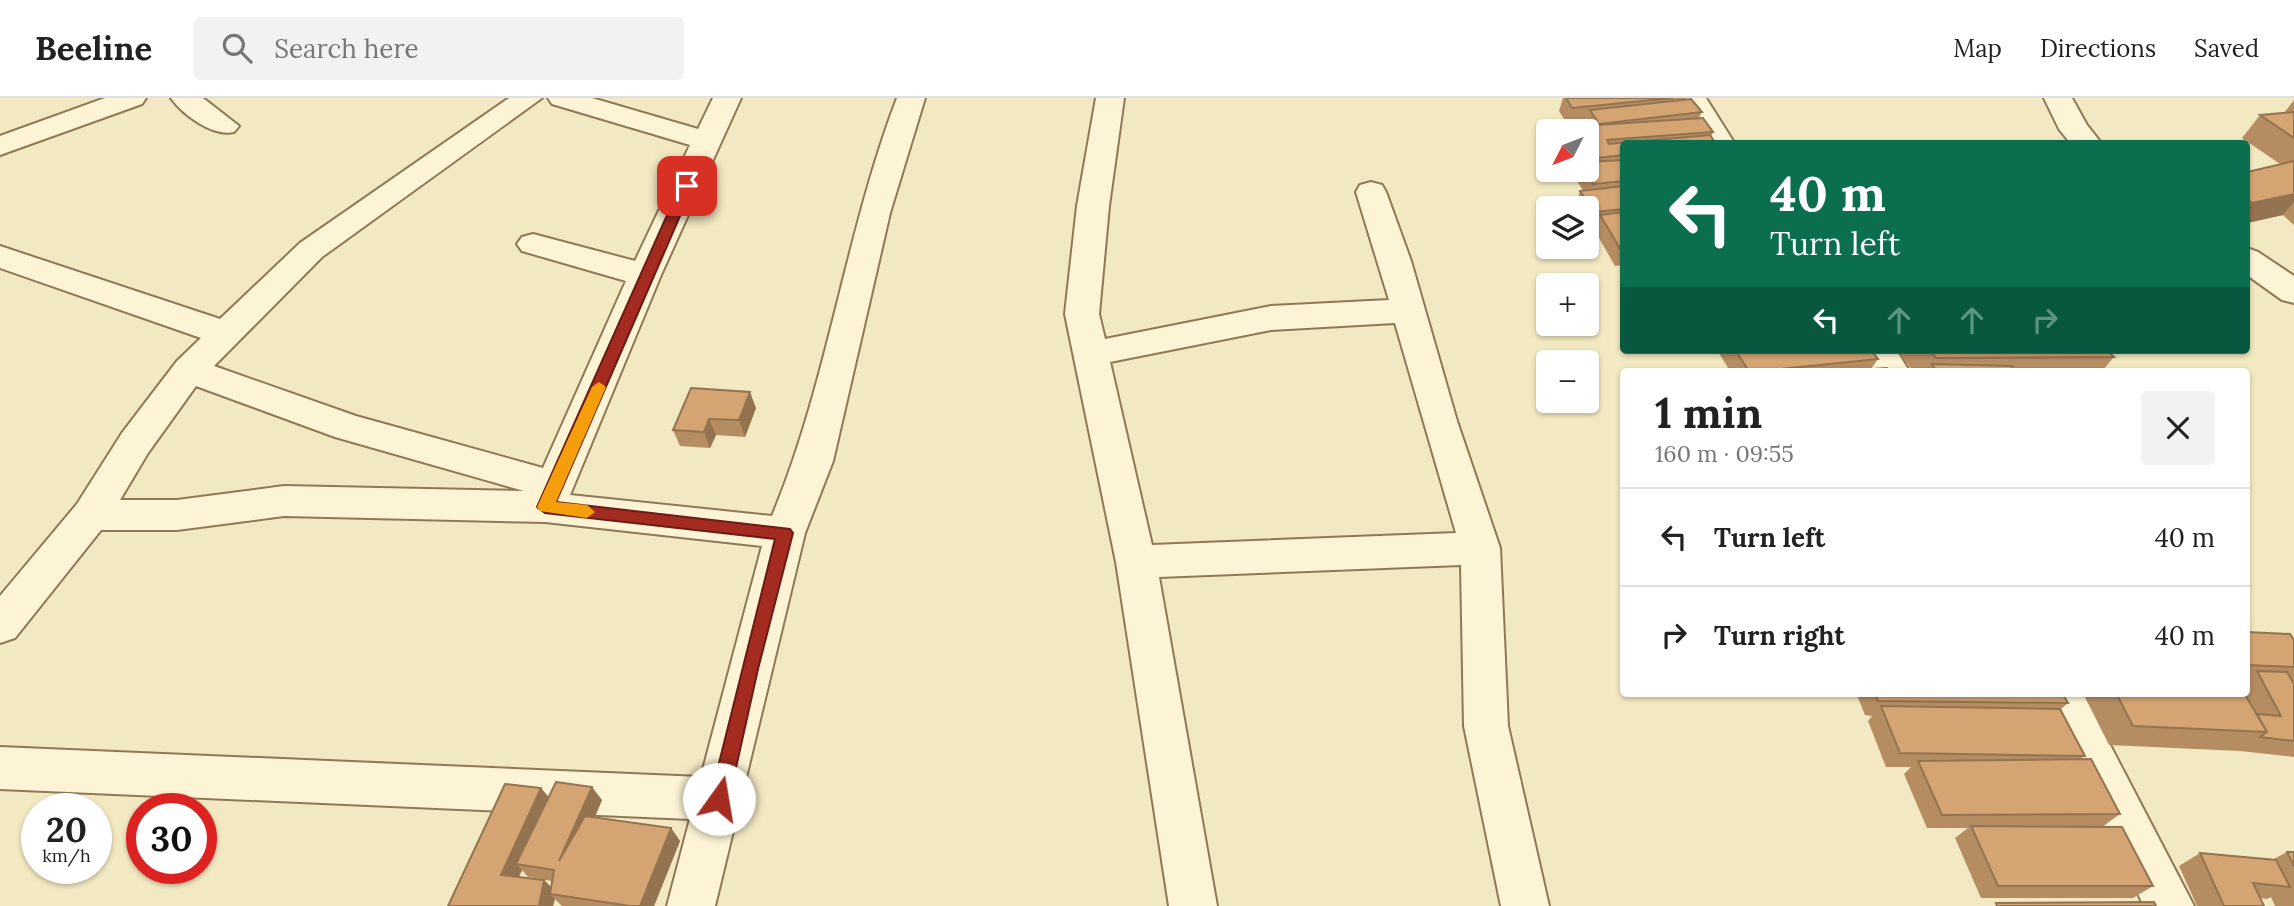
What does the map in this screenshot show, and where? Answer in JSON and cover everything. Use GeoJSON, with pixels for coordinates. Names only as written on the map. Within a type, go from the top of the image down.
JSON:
{"type":"FeatureCollection","features":[{"type":"Feature","properties":{"kind":"street"},"geometry":{"type":"LineString","coordinates":[[0,146],[132,98]]}},
{"type":"Feature","properties":{"kind":"street"},"geometry":{"type":"LineString","coordinates":[[185,98],[224,126]]}},
{"type":"Feature","properties":{"kind":"street"},"geometry":{"type":"LineString","coordinates":[[0,626],[92,515],[135,443],[189,370],[311,250],[528,98]]}},
{"type":"Feature","properties":{"kind":"street"},"geometry":{"type":"LineString","coordinates":[[562,98],[707,141]]}},
{"type":"Feature","properties":{"kind":"street"},"geometry":{"type":"LineString","coordinates":[[551,496],[645,275],[727,98]]}},
{"type":"Feature","properties":{"kind":"street"},"geometry":{"type":"LineString","coordinates":[[691,906],[785,533],[814,461],[874,213],[911,98]]}},
{"type":"Feature","properties":{"kind":"street"},"geometry":{"type":"LineString","coordinates":[[1110,98],[1093,206],[1082,314],[1136,562],[1193,906]]}},
{"type":"Feature","properties":{"kind":"street"},"geometry":{"type":"LineString","coordinates":[[1692,98],[1718,140]]}},
{"type":"Feature","properties":{"kind":"street"},"geometry":{"type":"LineString","coordinates":[[2058,98],[2074,129],[2084,140]]}},
{"type":"Feature","properties":{"kind":"street"},"geometry":{"type":"LineString","coordinates":[[1371,192],[1395,261],[1407,311],[1480,548],[1486,726],[1525,906]]}},
{"type":"Feature","properties":{"kind":"street"},"geometry":{"type":"LineString","coordinates":[[533,244],[645,275]]}},
{"type":"Feature","properties":{"kind":"street"},"geometry":{"type":"LineString","coordinates":[[0,257],[226,334]]}},
{"type":"Feature","properties":{"kind":"street"},"geometry":{"type":"LineString","coordinates":[[2250,261],[2294,292]]}},
{"type":"Feature","properties":{"kind":"street"},"geometry":{"type":"LineString","coordinates":[[1091,354],[1271,318],[1407,311]]}},
{"type":"Feature","properties":{"kind":"street"},"geometry":{"type":"LineString","coordinates":[[189,370],[551,496],[785,533]]}},
{"type":"Feature","properties":{"kind":"street"},"geometry":{"type":"LineString","coordinates":[[92,515],[177,515],[284,501],[551,496]]}},
{"type":"Feature","properties":{"kind":"street"},"geometry":{"type":"LineString","coordinates":[[1136,562],[1480,548]]}},
{"type":"Feature","properties":{"kind":"street"},"geometry":{"type":"LineString","coordinates":[[2063,697],[2169,906]]}},
{"type":"Feature","properties":{"kind":"street"},"geometry":{"type":"LineString","coordinates":[[0,768],[719,799]]}},
{"type":"Feature","properties":{"kind":"building"},"geometry":{"type":"Polygon","coordinates":[[[1566,98],[1673,98],[1572,108],[1566,98]]]}},
{"type":"Feature","properties":{"kind":"building"},"geometry":{"type":"Polygon","coordinates":[[[1691,99],[1702,112],[1600,124],[1600,119],[1596,119],[1590,110],[1691,99]]]}},
{"type":"Feature","properties":{"kind":"building"},"geometry":{"type":"Polygon","coordinates":[[[2294,112],[2294,138],[2260,115],[2294,112]]]}},
{"type":"Feature","properties":{"kind":"building"},"geometry":{"type":"Polygon","coordinates":[[[1703,118],[1713,132],[1607,140],[1609,144],[1620,143],[1620,155],[1600,158],[1600,125],[1703,118]]]}},
{"type":"Feature","properties":{"kind":"building"},"geometry":{"type":"Polygon","coordinates":[[[1710,135],[1713,140],[1654,140],[1710,135]]]}},
{"type":"Feature","properties":{"kind":"building"},"geometry":{"type":"Polygon","coordinates":[[[1620,160],[1620,181],[1593,184],[1592,182],[1600,182],[1600,161],[1620,160]]]}},
{"type":"Feature","properties":{"kind":"building"},"geometry":{"type":"Polygon","coordinates":[[[2294,161],[2294,194],[2252,203],[2250,171],[2294,161]]]}},
{"type":"Feature","properties":{"kind":"building"},"geometry":{"type":"Polygon","coordinates":[[[1620,186],[1620,209],[1599,212],[1599,196],[1583,196],[1580,191],[1620,186]]]}},
{"type":"Feature","properties":{"kind":"building"},"geometry":{"type":"Polygon","coordinates":[[[1620,212],[1620,248],[1600,215],[1620,212]]]}},
{"type":"Feature","properties":{"kind":"building"},"geometry":{"type":"Polygon","coordinates":[[[1738,354],[1874,354],[1878,359],[1791,368],[1747,368],[1738,354]]]}},
{"type":"Feature","properties":{"kind":"building"},"geometry":{"type":"Polygon","coordinates":[[[1933,354],[2111,354],[2114,357],[1936,358],[1933,354]]]}},
{"type":"Feature","properties":{"kind":"building"},"geometry":{"type":"Polygon","coordinates":[[[1932,364],[2013,368],[1934,368],[1932,364]]]}},
{"type":"Feature","properties":{"kind":"building"},"geometry":{"type":"Polygon","coordinates":[[[691,388],[750,392],[739,420],[709,419],[704,432],[673,430],[691,388]]]}},
{"type":"Feature","properties":{"kind":"building"},"geometry":{"type":"Polygon","coordinates":[[[2250,632],[2290,634],[2294,640],[2294,667],[2250,665],[2250,632]]]}},
{"type":"Feature","properties":{"kind":"building"},"geometry":{"type":"Polygon","coordinates":[[[2257,671],[2287,672],[2294,684],[2294,741],[2260,737],[2267,732],[2257,714],[2281,716],[2257,671]]]}},
{"type":"Feature","properties":{"kind":"building"},"geometry":{"type":"Polygon","coordinates":[[[1876,697],[2064,697],[2068,703],[1878,701],[1876,697]]]}},
{"type":"Feature","properties":{"kind":"building"},"geometry":{"type":"Polygon","coordinates":[[[2118,697],[2246,697],[2267,732],[2133,726],[2118,697]]]}},
{"type":"Feature","properties":{"kind":"building"},"geometry":{"type":"Polygon","coordinates":[[[1881,706],[2060,709],[2085,756],[1900,753],[1881,706]]]}},
{"type":"Feature","properties":{"kind":"building"},"geometry":{"type":"Polygon","coordinates":[[[2091,759],[2120,814],[1942,815],[1918,761],[2091,759]]]}},
{"type":"Feature","properties":{"kind":"building"},"geometry":{"type":"Polygon","coordinates":[[[556,782],[592,787],[559,861],[585,816],[671,828],[640,906],[550,894],[554,870],[516,864],[556,782]]]}},
{"type":"Feature","properties":{"kind":"building"},"geometry":{"type":"Polygon","coordinates":[[[505,784],[541,788],[501,875],[544,880],[539,906],[448,906],[505,784]]]}},
{"type":"Feature","properties":{"kind":"building"},"geometry":{"type":"Polygon","coordinates":[[[1971,826],[2122,827],[2153,886],[1998,886],[1971,826]]]}},
{"type":"Feature","properties":{"kind":"building"},"geometry":{"type":"Polygon","coordinates":[[[2287,852],[2294,852],[2294,866],[2287,852]]]}},
{"type":"Feature","properties":{"kind":"building"},"geometry":{"type":"Polygon","coordinates":[[[2200,853],[2276,860],[2290,887],[2253,883],[2264,906],[2224,906],[2200,853]]]}},
{"type":"Feature","properties":{"kind":"building"},"geometry":{"type":"Polygon","coordinates":[[[2154,902],[2156,906],[1997,906],[1996,903],[2154,902]]]}},
{"type":"Feature","properties":{"kind":"slow traffic"},"geometry":{"type":"LineString","coordinates":[[587,512],[545,507],[599,387]]}},
{"type":"Feature","properties":{"kind":"route"},"geometry":{"type":"LineString","coordinates":[[687,186],[645,275],[611,360],[545,507],[785,533],[749,669],[719,799]]}}]}
